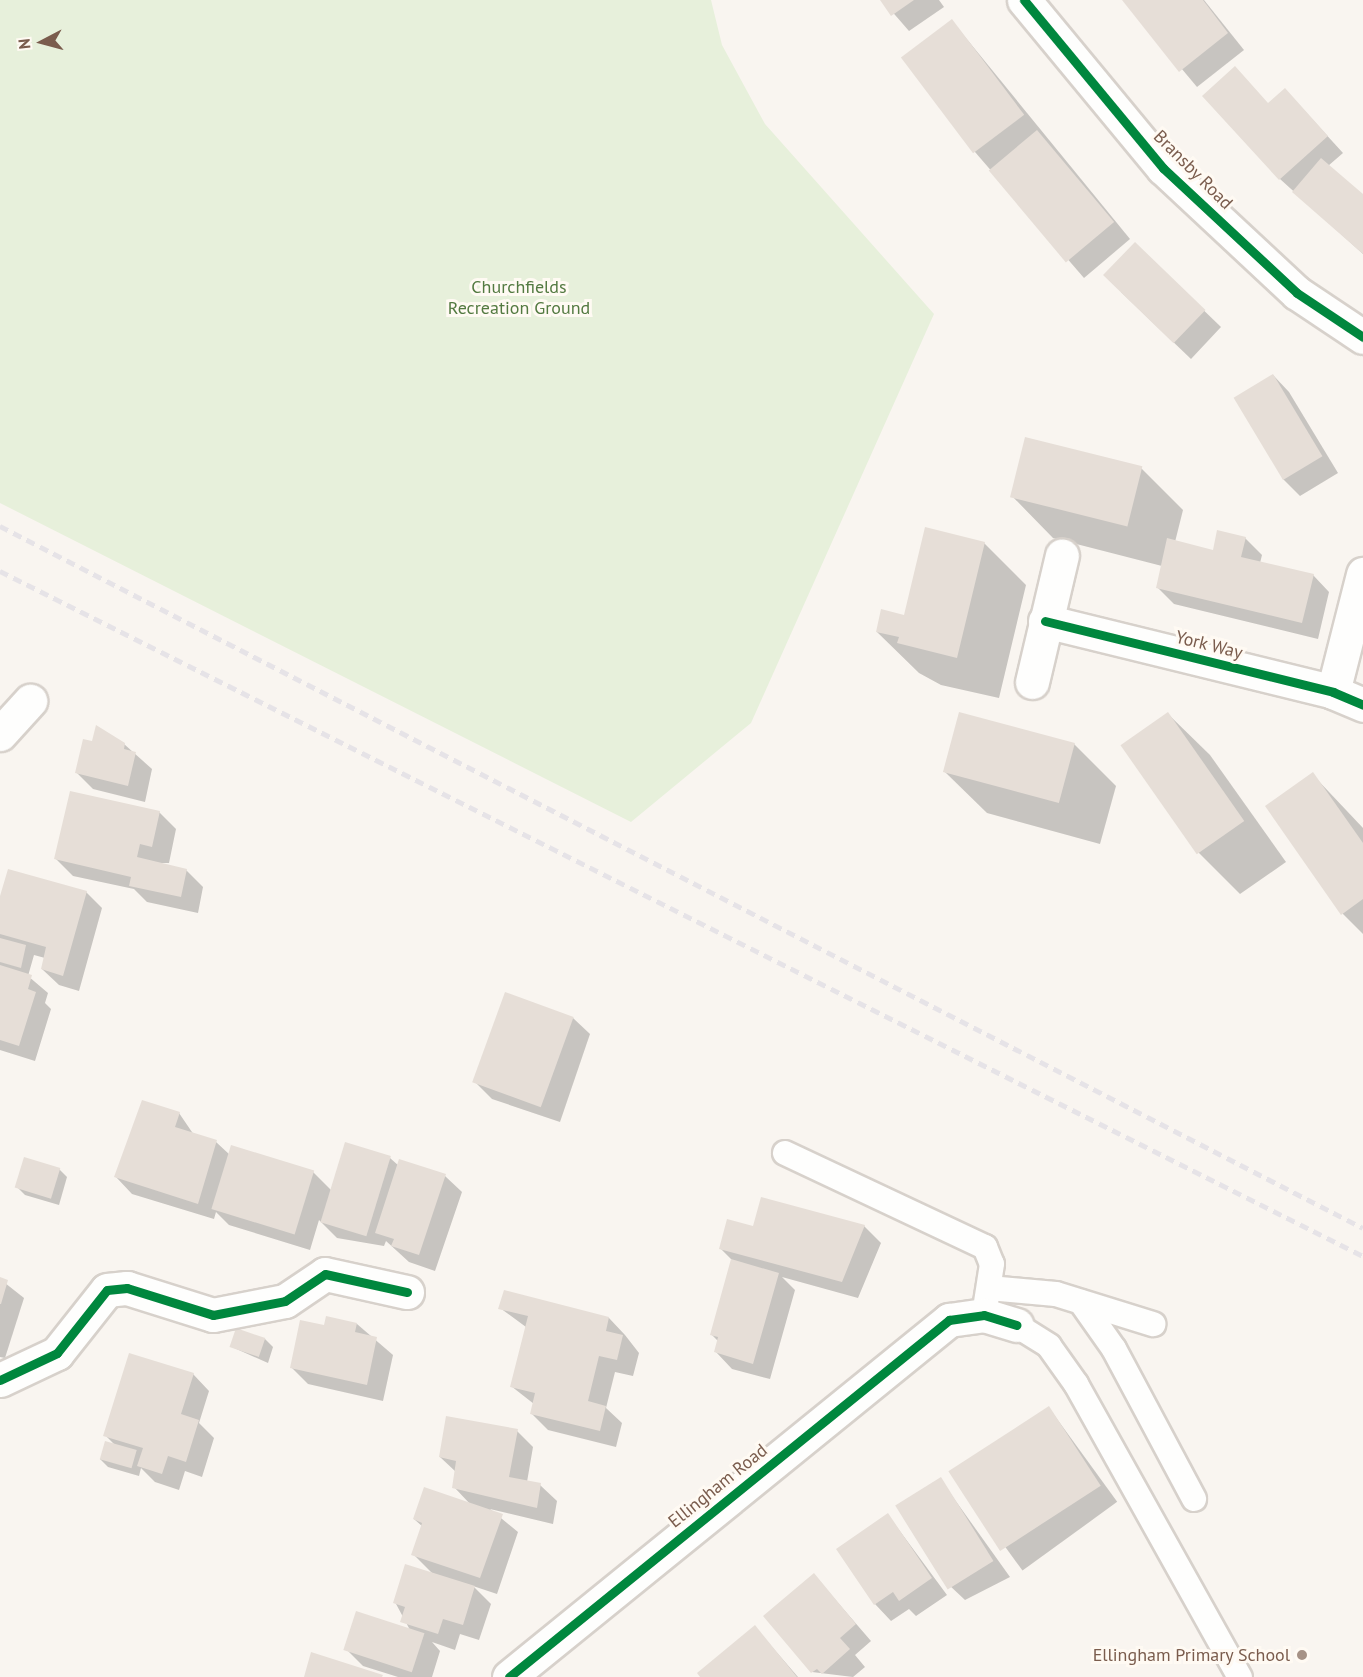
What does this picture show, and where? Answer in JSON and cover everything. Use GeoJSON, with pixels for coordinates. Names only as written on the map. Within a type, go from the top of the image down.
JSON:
{"type":"FeatureCollection","features":[{"type":"Feature","properties":{"kind":"street","name":"Bransby Road"},"geometry":{"type":"LineString","coordinates":[[1024,0],[1163,168],[1297,293],[1363,337]]}},
{"type":"Feature","properties":{"kind":"street"},"geometry":{"type":"LineString","coordinates":[[1032,681],[1062,555]]}},
{"type":"Feature","properties":{"kind":"street"},"geometry":{"type":"LineString","coordinates":[[1332,692],[1363,574]]}},
{"type":"Feature","properties":{"kind":"street","name":"York Way"},"geometry":{"type":"LineString","coordinates":[[1046,621],[1332,692],[1363,705]]}},
{"type":"Feature","properties":{"kind":"street"},"geometry":{"type":"LineString","coordinates":[[0,734],[30,701]]}},
{"type":"Feature","properties":{"kind":"street"},"geometry":{"type":"LineString","coordinates":[[0,1380],[57,1353],[108,1290],[127,1288],[213,1315],[285,1300],[325,1274],[407,1292]]}},
{"type":"Feature","properties":{"kind":"street"},"geometry":{"type":"LineString","coordinates":[[987,1301],[1016,1325]]}},
{"type":"Feature","properties":{"kind":"street","name":"Ellingham Road"},"geometry":{"type":"LineString","coordinates":[[509,1677],[949,1320],[987,1301]]}},
{"type":"Feature","properties":{"kind":"lane"},"geometry":{"type":"LineString","coordinates":[[785,1153],[985,1247],[992,1264],[987,1301],[1081,1302],[1153,1324]]}},
{"type":"Feature","properties":{"kind":"lane"},"geometry":{"type":"LineString","coordinates":[[1081,1302],[1114,1349],[1194,1499]]}},
{"type":"Feature","properties":{"kind":"lane"},"geometry":{"type":"LineString","coordinates":[[1016,1325],[1048,1346],[1076,1384],[1240,1677]]}},
{"type":"Feature","properties":{"kind":"green space","name":"Churchfields Recreation Ground"},"geometry":{"type":"Polygon","coordinates":[[[0,0],[711,0],[722,45],[765,124],[934,314],[751,723],[631,822],[0,503],[0,0]]]}},
{"type":"Feature","properties":{"kind":"building"},"geometry":{"type":"Polygon","coordinates":[[[880,0],[914,0],[891,16],[880,0]]]}},
{"type":"Feature","properties":{"kind":"building"},"geometry":{"type":"Polygon","coordinates":[[[1122,0],[1203,0],[1228,33],[1179,72],[1122,0]]]}},
{"type":"Feature","properties":{"kind":"building"},"geometry":{"type":"Polygon","coordinates":[[[952,19],[1024,115],[973,153],[901,58],[952,19]]]}},
{"type":"Feature","properties":{"kind":"building"},"geometry":{"type":"Polygon","coordinates":[[[1235,66],[1268,103],[1285,88],[1328,136],[1279,180],[1202,96],[1235,66]]]}},
{"type":"Feature","properties":{"kind":"building"},"geometry":{"type":"Polygon","coordinates":[[[1037,130],[1114,222],[1066,262],[989,170],[1037,130]]]}},
{"type":"Feature","properties":{"kind":"building"},"geometry":{"type":"Polygon","coordinates":[[[1321,158],[1363,194],[1363,254],[1292,192],[1321,158]]]}},
{"type":"Feature","properties":{"kind":"building"},"geometry":{"type":"Polygon","coordinates":[[[1135,242],[1205,310],[1174,343],[1103,275],[1135,242]]]}},
{"type":"Feature","properties":{"kind":"building"},"geometry":{"type":"Polygon","coordinates":[[[1273,374],[1322,456],[1283,480],[1234,398],[1273,374]]]}},
{"type":"Feature","properties":{"kind":"building"},"geometry":{"type":"Polygon","coordinates":[[[1025,437],[1142,466],[1127,526],[1010,497],[1025,437]]]}},
{"type":"Feature","properties":{"kind":"building"},"geometry":{"type":"Polygon","coordinates":[[[925,527],[985,542],[957,658],[897,643],[899,637],[876,632],[881,609],[904,615],[925,527]]]}},
{"type":"Feature","properties":{"kind":"building"},"geometry":{"type":"Polygon","coordinates":[[[1217,530],[1246,537],[1241,557],[1314,574],[1302,623],[1156,588],[1167,538],[1213,550],[1217,530]]]}},
{"type":"Feature","properties":{"kind":"building"},"geometry":{"type":"Polygon","coordinates":[[[959,712],[1075,743],[1059,803],[943,772],[959,712]]]}},
{"type":"Feature","properties":{"kind":"building"},"geometry":{"type":"Polygon","coordinates":[[[1168,712],[1244,821],[1197,854],[1120,745],[1168,712]]]}},
{"type":"Feature","properties":{"kind":"building"},"geometry":{"type":"Polygon","coordinates":[[[96,725],[125,743],[124,749],[136,752],[128,786],[75,773],[83,739],[92,741],[96,725]]]}},
{"type":"Feature","properties":{"kind":"building"},"geometry":{"type":"Polygon","coordinates":[[[1313,772],[1363,843],[1363,899],[1341,915],[1265,806],[1313,772]]]}},
{"type":"Feature","properties":{"kind":"building"},"geometry":{"type":"Polygon","coordinates":[[[70,791],[160,811],[152,847],[140,844],[137,857],[187,869],[181,897],[129,886],[131,877],[54,859],[70,791]]]}},
{"type":"Feature","properties":{"kind":"building"},"geometry":{"type":"Polygon","coordinates":[[[8,869],[87,891],[63,976],[41,969],[46,947],[0,934],[0,896],[8,869]]]}},
{"type":"Feature","properties":{"kind":"building"},"geometry":{"type":"Polygon","coordinates":[[[0,938],[26,945],[21,968],[0,962],[0,938]]]}},
{"type":"Feature","properties":{"kind":"building"},"geometry":{"type":"Polygon","coordinates":[[[0,965],[32,975],[28,989],[36,992],[19,1046],[0,1040],[0,965]]]}},
{"type":"Feature","properties":{"kind":"building"},"geometry":{"type":"Polygon","coordinates":[[[505,992],[574,1017],[541,1107],[472,1082],[505,992]]]}},
{"type":"Feature","properties":{"kind":"building"},"geometry":{"type":"Polygon","coordinates":[[[142,1100],[180,1112],[175,1127],[217,1140],[198,1204],[114,1177],[142,1100]]]}},
{"type":"Feature","properties":{"kind":"building"},"geometry":{"type":"Polygon","coordinates":[[[345,1142],[391,1156],[366,1236],[320,1222],[345,1142]]]}},
{"type":"Feature","properties":{"kind":"building"},"geometry":{"type":"Polygon","coordinates":[[[231,1145],[314,1170],[295,1235],[211,1209],[231,1145]]]}},
{"type":"Feature","properties":{"kind":"building"},"geometry":{"type":"Polygon","coordinates":[[[24,1157],[60,1168],[51,1199],[15,1188],[24,1157]]]}},
{"type":"Feature","properties":{"kind":"building"},"geometry":{"type":"Polygon","coordinates":[[[399,1159],[446,1174],[419,1255],[391,1246],[394,1239],[375,1233],[399,1159]]]}},
{"type":"Feature","properties":{"kind":"building"},"geometry":{"type":"Polygon","coordinates":[[[761,1197],[865,1225],[842,1282],[719,1249],[727,1219],[753,1226],[761,1197]]]}},
{"type":"Feature","properties":{"kind":"building"},"geometry":{"type":"Polygon","coordinates":[[[731,1259],[779,1273],[753,1364],[714,1352],[718,1337],[710,1335],[731,1259]]]}},
{"type":"Feature","properties":{"kind":"building"},"geometry":{"type":"Polygon","coordinates":[[[0,1277],[8,1280],[1,1304],[0,1304],[0,1277]]]}},
{"type":"Feature","properties":{"kind":"building"},"geometry":{"type":"Polygon","coordinates":[[[504,1290],[609,1317],[606,1331],[623,1335],[617,1360],[599,1356],[588,1401],[606,1406],[600,1431],[530,1414],[535,1393],[510,1387],[528,1316],[498,1309],[504,1290]]]}},
{"type":"Feature","properties":{"kind":"building"},"geometry":{"type":"Polygon","coordinates":[[[326,1316],[357,1323],[355,1332],[377,1337],[367,1385],[290,1368],[300,1320],[324,1325],[326,1316]]]}},
{"type":"Feature","properties":{"kind":"building"},"geometry":{"type":"Polygon","coordinates":[[[236,1328],[265,1338],[259,1357],[229,1347],[236,1328]]]}},
{"type":"Feature","properties":{"kind":"building"},"geometry":{"type":"Polygon","coordinates":[[[129,1353],[194,1373],[181,1414],[199,1420],[186,1462],[168,1456],[162,1474],[137,1466],[143,1448],[103,1436],[129,1353]]]}},
{"type":"Feature","properties":{"kind":"building"},"geometry":{"type":"Polygon","coordinates":[[[1049,1406],[1101,1486],[1000,1551],[948,1471],[1049,1406]]]}},
{"type":"Feature","properties":{"kind":"building"},"geometry":{"type":"Polygon","coordinates":[[[446,1416],[518,1429],[509,1477],[541,1483],[537,1508],[452,1488],[456,1461],[439,1457],[446,1416]]]}},
{"type":"Feature","properties":{"kind":"building"},"geometry":{"type":"Polygon","coordinates":[[[105,1441],[137,1450],[131,1468],[100,1459],[105,1441]]]}},
{"type":"Feature","properties":{"kind":"building"},"geometry":{"type":"Polygon","coordinates":[[[941,1477],[993,1561],[948,1590],[895,1506],[941,1477]]]}},
{"type":"Feature","properties":{"kind":"building"},"geometry":{"type":"Polygon","coordinates":[[[424,1487],[503,1514],[480,1578],[411,1555],[422,1523],[413,1519],[424,1487]]]}},
{"type":"Feature","properties":{"kind":"building"},"geometry":{"type":"Polygon","coordinates":[[[888,1513],[932,1578],[899,1601],[893,1592],[874,1605],[836,1549],[888,1513]]]}},
{"type":"Feature","properties":{"kind":"building"},"geometry":{"type":"Polygon","coordinates":[[[405,1564],[475,1586],[463,1625],[443,1619],[438,1634],[400,1622],[405,1607],[393,1603],[405,1564]]]}},
{"type":"Feature","properties":{"kind":"building"},"geometry":{"type":"Polygon","coordinates":[[[814,1573],[856,1624],[840,1638],[850,1649],[822,1674],[817,1669],[811,1673],[763,1616],[814,1573]]]}},
{"type":"Feature","properties":{"kind":"building"},"geometry":{"type":"Polygon","coordinates":[[[356,1611],[424,1633],[412,1672],[343,1650],[356,1611]]]}},
{"type":"Feature","properties":{"kind":"building"},"geometry":{"type":"Polygon","coordinates":[[[755,1625],[797,1677],[700,1677],[697,1673],[755,1625]]]}},
{"type":"Feature","properties":{"kind":"building"},"geometry":{"type":"Polygon","coordinates":[[[311,1652],[383,1675],[382,1677],[304,1677],[311,1652]]]}},
{"type":"Feature","properties":{"kind":"railway"},"geometry":{"type":"LineString","coordinates":[[0,526],[1363,1228]]}},
{"type":"Feature","properties":{"kind":"railway"},"geometry":{"type":"LineString","coordinates":[[0,571],[1363,1256]]}},
{"type":"Feature","properties":{"kind":"cycle path"},"geometry":{"type":"LineString","coordinates":[[1024,0],[1163,168],[1297,293],[1363,337]]}},
{"type":"Feature","properties":{"kind":"cycle path"},"geometry":{"type":"LineString","coordinates":[[1045,621],[1333,692],[1363,705]]}},
{"type":"Feature","properties":{"kind":"cycle path"},"geometry":{"type":"LineString","coordinates":[[0,1380],[57,1353],[107,1290],[127,1288],[213,1315],[285,1301],[325,1274],[407,1292]]}},
{"type":"Feature","properties":{"kind":"cycle path"},"geometry":{"type":"LineString","coordinates":[[509,1677],[949,1320],[984,1315],[1016,1325]]}},
{"type":"Feature","properties":{"kind":"place","name":"Ellingham Primary School"},"geometry":{"type":"Point","coordinates":[1302,1655]}}]}
